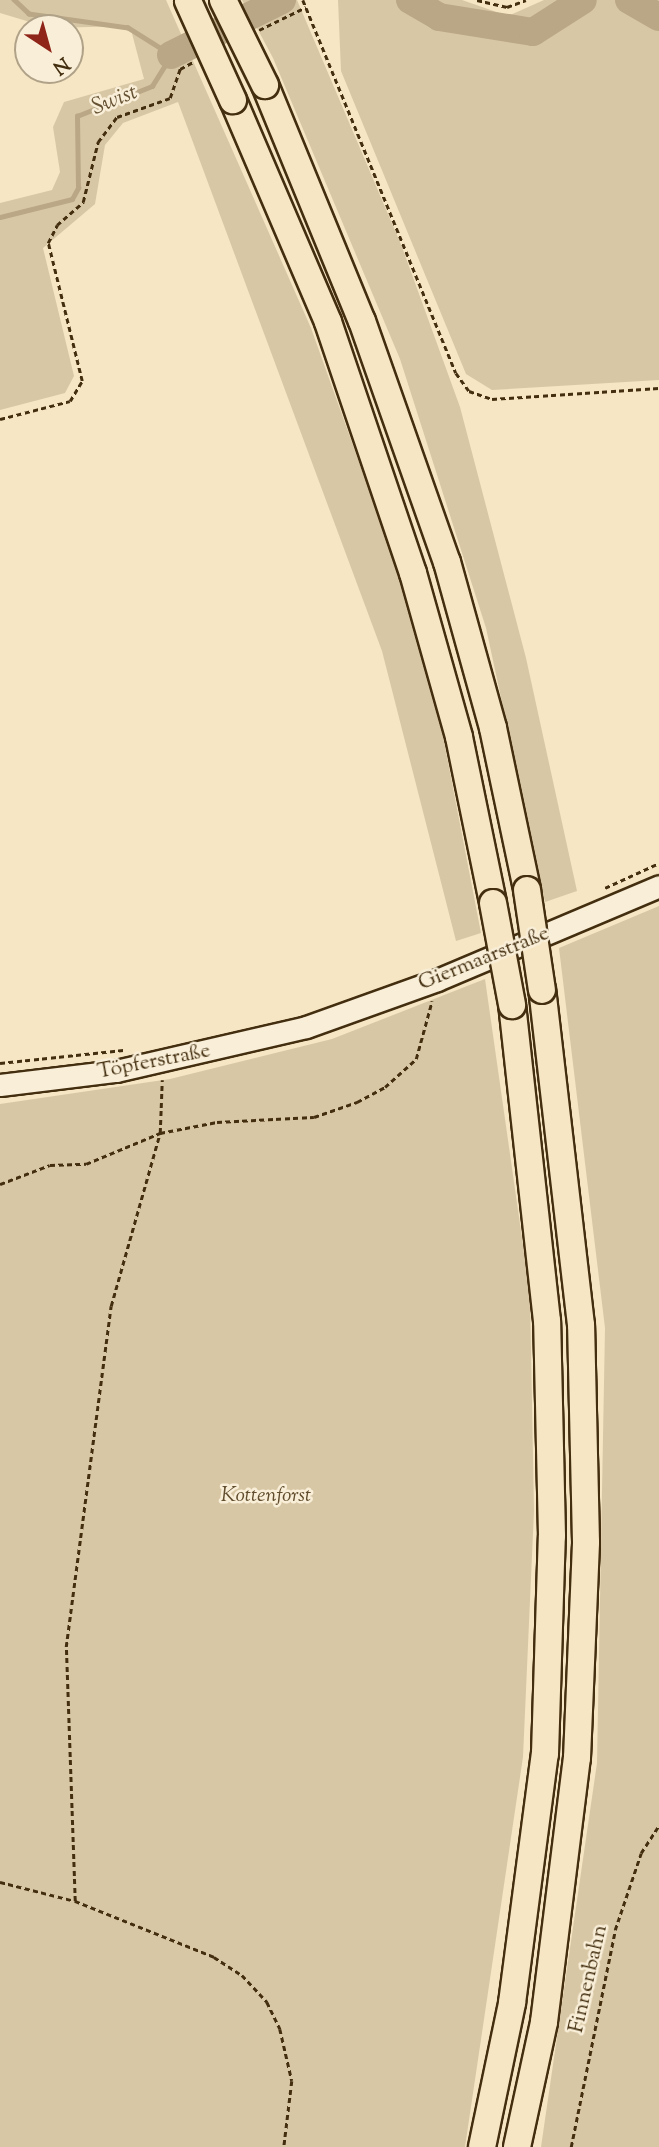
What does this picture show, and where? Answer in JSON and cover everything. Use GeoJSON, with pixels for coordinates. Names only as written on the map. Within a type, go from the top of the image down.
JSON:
{"type":"FeatureCollection","features":[{"type":"Feature","properties":{"kind":"highway"},"geometry":{"type":"LineString","coordinates":[[187,0],[328,322],[413,573],[458,737],[512,1005],[547,1321],[552,1536],[545,1754],[512,2003],[482,2147]]}},
{"type":"Feature","properties":{"kind":"highway"},"geometry":{"type":"LineString","coordinates":[[223,0],[265,85],[362,321],[447,562],[493,728],[527,890],[542,990],[581,1325],[586,1542],[577,1758],[544,2022],[517,2147]]}},
{"type":"Feature","properties":{"kind":"main road","name":"Giermaarstraße"},"geometry":{"type":"LineString","coordinates":[[306,1027],[430,983],[659,886]]}},
{"type":"Feature","properties":{"kind":"main road","name":"Töpferstraße"},"geometry":{"type":"LineString","coordinates":[[0,1085],[163,1061],[306,1027]]}},
{"type":"Feature","properties":{"kind":"path"},"geometry":{"type":"LineString","coordinates":[[303,0],[456,373],[468,391],[492,399],[659,388]]}},
{"type":"Feature","properties":{"kind":"path"},"geometry":{"type":"LineString","coordinates":[[477,0],[506,7],[526,0]]}},
{"type":"Feature","properties":{"kind":"path"},"geometry":{"type":"LineString","coordinates":[[249,35],[306,7]]}},
{"type":"Feature","properties":{"kind":"path"},"geometry":{"type":"LineString","coordinates":[[0,419],[70,401],[82,381],[48,243],[57,225],[83,202],[99,142],[117,117],[170,98],[180,69],[203,58]]}},
{"type":"Feature","properties":{"kind":"path"},"geometry":{"type":"LineString","coordinates":[[601,890],[659,863]]}},
{"type":"Feature","properties":{"kind":"path"},"geometry":{"type":"LineString","coordinates":[[0,1184],[50,1165],[86,1164],[160,1133],[217,1122],[314,1117],[385,1087],[416,1059],[434,996],[430,983]]}},
{"type":"Feature","properties":{"kind":"path"},"geometry":{"type":"LineString","coordinates":[[0,1063],[124,1049]]}},
{"type":"Feature","properties":{"kind":"path"},"geometry":{"type":"LineString","coordinates":[[75,1901],[66,1647],[111,1306],[160,1133],[163,1061]]}},
{"type":"Feature","properties":{"kind":"path","name":"Finnenbahn"},"geometry":{"type":"LineString","coordinates":[[571,2147],[615,1930],[641,1853],[659,1825]]}},
{"type":"Feature","properties":{"kind":"path"},"geometry":{"type":"LineString","coordinates":[[0,1882],[75,1901],[214,1957],[242,1975],[267,2002],[280,2029],[292,2081],[284,2147]]}},
{"type":"Feature","properties":{"kind":"green space"},"geometry":{"type":"Polygon","coordinates":[[[0,0],[166,0],[311,328],[393,557],[443,736],[481,933],[456,941],[382,651],[178,102],[123,123],[105,145],[95,204],[43,248],[74,376],[65,393],[0,410],[0,203],[52,190],[60,172],[53,127],[64,102],[144,79],[130,26],[84,27],[84,14],[14,14],[14,17],[0,13],[0,0]]]}},
{"type":"Feature","properties":{"kind":"green space"},"geometry":{"type":"Polygon","coordinates":[[[242,0],[297,0],[402,247],[460,407],[526,658],[577,891],[545,902],[486,628],[400,359],[273,58],[242,0]]]}},
{"type":"Feature","properties":{"kind":"green space"},"geometry":{"type":"Polygon","coordinates":[[[338,0],[462,0],[508,16],[544,0],[659,0],[659,380],[492,390],[466,374],[341,71],[338,0]]]}},
{"type":"Feature","properties":{"kind":"green space"},"geometry":{"type":"Polygon","coordinates":[[[659,906],[659,2147],[541,2147],[597,1763],[605,1328],[559,948],[659,906]]]}},
{"type":"Feature","properties":{"kind":"green space","name":"Kottenforst"},"geometry":{"type":"Polygon","coordinates":[[[485,979],[530,1294],[534,1511],[523,1757],[465,2147],[0,2147],[0,1104],[170,1079],[332,1039],[485,979]]]}},
{"type":"Feature","properties":{"kind":"waterway","name":"Swist"},"geometry":{"type":"LineString","coordinates":[[0,217],[72,199],[78,188],[77,116],[152,86],[171,55],[128,28],[29,14],[14,0]]}},
{"type":"Feature","properties":{"kind":"waterway","name":"Swist"},"geometry":{"type":"LineString","coordinates":[[171,55],[282,0]]}},
{"type":"Feature","properties":{"kind":"waterway","name":"Swist"},"geometry":{"type":"LineString","coordinates":[[410,0],[439,17],[533,32],[583,0]]}},
{"type":"Feature","properties":{"kind":"waterway","name":"Swist"},"geometry":{"type":"LineString","coordinates":[[629,0],[659,17]]}}]}
